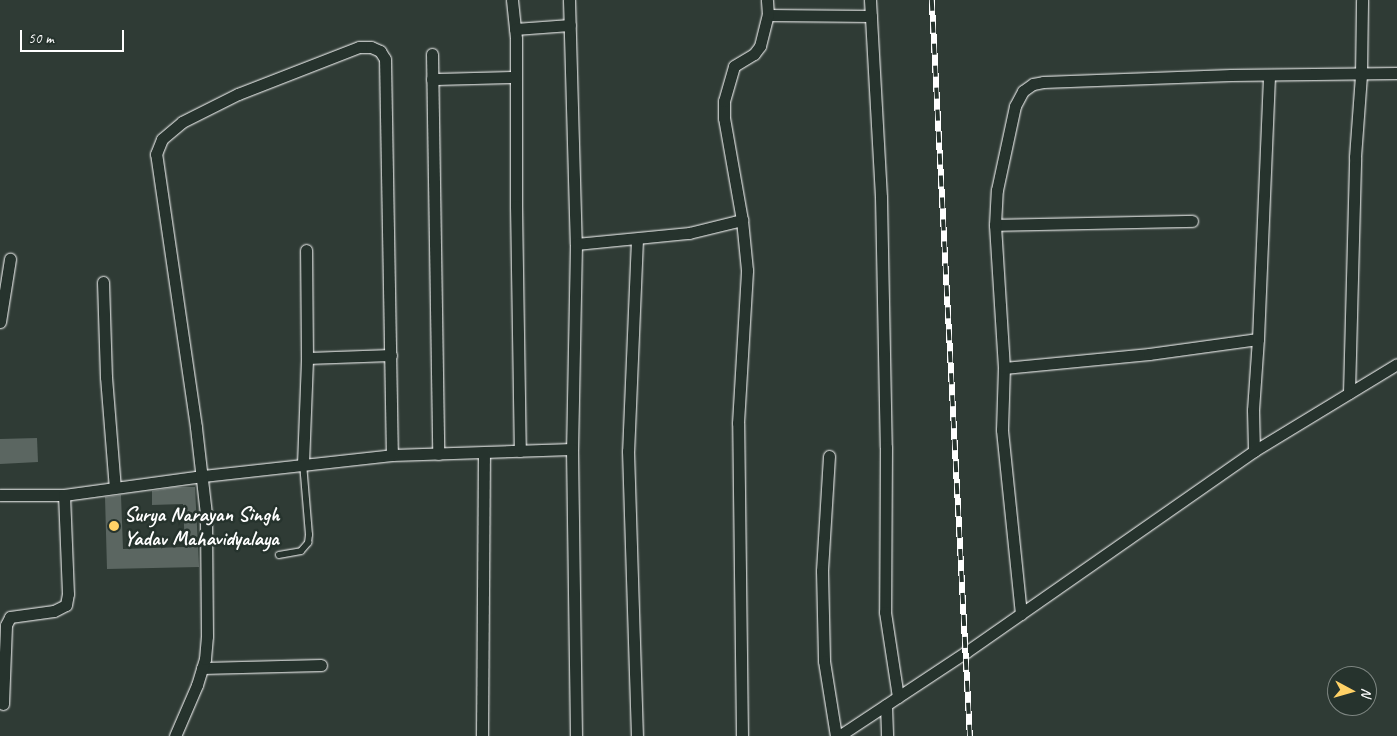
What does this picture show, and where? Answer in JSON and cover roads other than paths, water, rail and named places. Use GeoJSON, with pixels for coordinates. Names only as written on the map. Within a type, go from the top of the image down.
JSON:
{"type":"FeatureCollection","features":[{"type":"Feature","properties":{"kind":"street"},"geometry":{"type":"LineString","coordinates":[[512,0],[515,30],[520,451]]}},
{"type":"Feature","properties":{"kind":"street"},"geometry":{"type":"LineString","coordinates":[[569,0],[576,244],[572,449],[576,736]]}},
{"type":"Feature","properties":{"kind":"street"},"geometry":{"type":"LineString","coordinates":[[742,736],[738,422],[746,270],[742,220],[724,118],[724,101],[734,66],[754,54],[760,46],[768,15],[767,0]]}},
{"type":"Feature","properties":{"kind":"street"},"geometry":{"type":"LineString","coordinates":[[870,0],[881,217],[886,447],[885,612],[898,697]]}},
{"type":"Feature","properties":{"kind":"street"},"geometry":{"type":"LineString","coordinates":[[1349,393],[1355,157],[1361,75],[1362,0]]}},
{"type":"Feature","properties":{"kind":"street"},"geometry":{"type":"LineString","coordinates":[[768,15],[870,16]]}},
{"type":"Feature","properties":{"kind":"street"},"geometry":{"type":"LineString","coordinates":[[515,30],[570,25]]}},
{"type":"Feature","properties":{"kind":"street"},"geometry":{"type":"LineString","coordinates":[[175,736],[198,685],[207,636],[206,514],[203,476],[156,154],[162,139],[182,122],[238,94],[358,47],[375,49],[385,59],[392,455]]}},
{"type":"Feature","properties":{"kind":"street"},"geometry":{"type":"LineString","coordinates":[[432,54],[438,454]]}},
{"type":"Feature","properties":{"kind":"street"},"geometry":{"type":"LineString","coordinates":[[1021,614],[1002,430],[1004,368],[996,225],[997,190],[1015,106],[1023,91],[1033,84],[1053,81],[1397,73]]}},
{"type":"Feature","properties":{"kind":"street"},"geometry":{"type":"LineString","coordinates":[[1254,451],[1253,410],[1258,338],[1269,75]]}},
{"type":"Feature","properties":{"kind":"street"},"geometry":{"type":"LineString","coordinates":[[432,79],[515,77]]}},
{"type":"Feature","properties":{"kind":"street"},"geometry":{"type":"LineString","coordinates":[[576,244],[689,234],[742,220]]}},
{"type":"Feature","properties":{"kind":"street"},"geometry":{"type":"LineString","coordinates":[[996,225],[1192,222]]}},
{"type":"Feature","properties":{"kind":"street"},"geometry":{"type":"LineString","coordinates":[[636,239],[628,452],[637,736]]}},
{"type":"Feature","properties":{"kind":"street"},"geometry":{"type":"LineString","coordinates":[[304,464],[307,358],[306,250]]}},
{"type":"Feature","properties":{"kind":"street"},"geometry":{"type":"LineString","coordinates":[[0,322],[10,259]]}},
{"type":"Feature","properties":{"kind":"street"},"geometry":{"type":"LineString","coordinates":[[103,282],[106,377],[115,488]]}},
{"type":"Feature","properties":{"kind":"street"},"geometry":{"type":"LineString","coordinates":[[1004,368],[1149,354],[1258,338]]}},
{"type":"Feature","properties":{"kind":"street"},"geometry":{"type":"LineString","coordinates":[[307,358],[391,355]]}},
{"type":"Feature","properties":{"kind":"street"},"geometry":{"type":"LineString","coordinates":[[829,456],[822,571],[824,661],[838,736],[1021,614],[1254,451],[1397,364]]}},
{"type":"Feature","properties":{"kind":"street"},"geometry":{"type":"LineString","coordinates":[[0,496],[64,495],[203,476],[392,455],[572,449]]}},
{"type":"Feature","properties":{"kind":"street"},"geometry":{"type":"LineString","coordinates":[[482,736],[484,452]]}},
{"type":"Feature","properties":{"kind":"street"},"geometry":{"type":"LineString","coordinates":[[3,704],[6,625],[10,618],[54,611],[66,605],[68,594],[64,495]]}},
{"type":"Feature","properties":{"kind":"street"},"geometry":{"type":"LineString","coordinates":[[202,668],[321,666]]}},
{"type":"Feature","properties":{"kind":"street"},"geometry":{"type":"LineString","coordinates":[[886,705],[887,736]]}},
{"type":"Feature","properties":{"kind":"lane"},"geometry":{"type":"LineString","coordinates":[[279,555],[301,550],[308,543],[304,464]]}},
{"type":"Feature","properties":{"kind":"railway"},"geometry":{"type":"LineString","coordinates":[[932,0],[970,736]]}},
{"type":"Feature","properties":{"kind":"place","name":"Surya Narayan Singh Yadav Mahavidyalaya"},"geometry":{"type":"Point","coordinates":[114,526]}}]}
